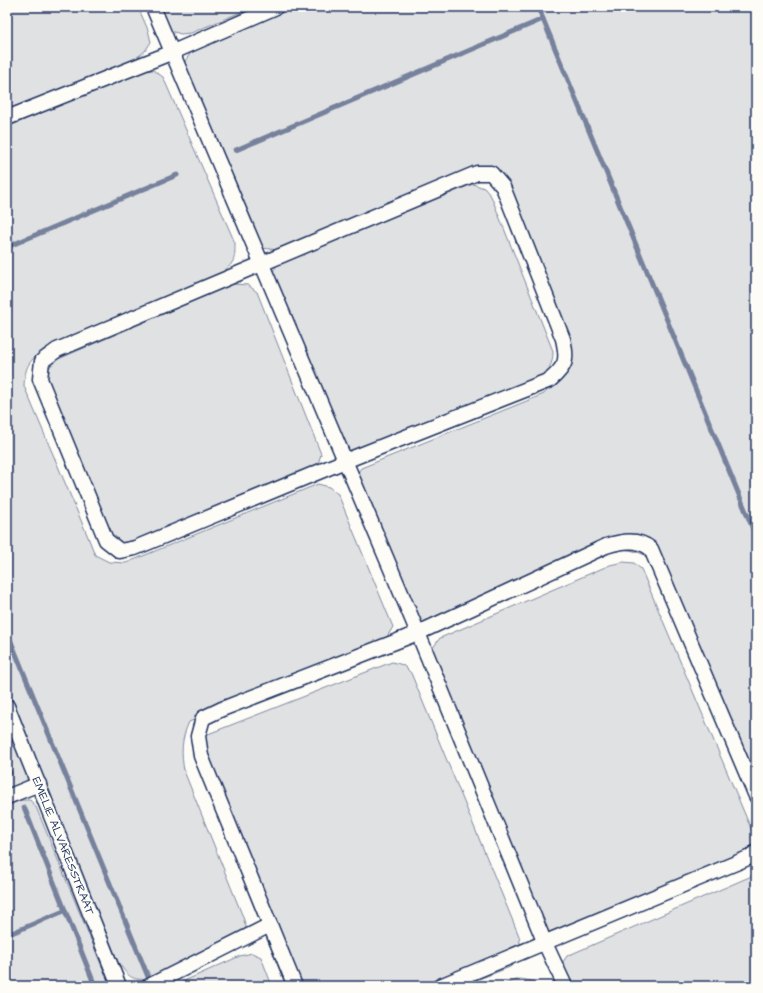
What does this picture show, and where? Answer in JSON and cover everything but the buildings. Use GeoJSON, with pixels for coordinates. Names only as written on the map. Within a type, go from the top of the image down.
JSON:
{"type":"FeatureCollection","features":[{"type":"Feature","properties":{"kind":"street"},"geometry":{"type":"LineString","coordinates":[[153,7],[418,633],[544,941],[565,986]]}},
{"type":"Feature","properties":{"kind":"street"},"geometry":{"type":"LineString","coordinates":[[7,118],[173,52],[276,7]]}},
{"type":"Feature","properties":{"kind":"street"},"geometry":{"type":"LineString","coordinates":[[477,173],[491,173],[503,187],[563,339],[567,356],[562,369],[550,380],[345,461],[135,548],[120,551],[106,540],[40,379],[42,361],[57,350],[262,265],[477,173]]}},
{"type":"Feature","properties":{"kind":"street"},"geometry":{"type":"LineString","coordinates":[[295,986],[201,756],[198,736],[203,718],[222,709],[418,633],[606,546],[619,542],[643,543],[651,549],[756,796]]}},
{"type":"Feature","properties":{"kind":"street","name":"EMELIE ALVARESSTRAAT"},"geometry":{"type":"LineString","coordinates":[[7,706],[119,986]]}},
{"type":"Feature","properties":{"kind":"street"},"geometry":{"type":"LineString","coordinates":[[7,798],[39,784]]}},
{"type":"Feature","properties":{"kind":"street"},"geometry":{"type":"LineString","coordinates":[[440,986],[544,941],[748,858],[756,852]]}},
{"type":"Feature","properties":{"kind":"street"},"geometry":{"type":"LineString","coordinates":[[149,986],[270,925]]}},
{"type":"Feature","properties":{"kind":"shaded area"},"geometry":{"type":"Polygon","coordinates":[[[7,7],[138,7],[148,30],[151,42],[145,51],[135,59],[7,111],[7,7]]]}},
{"type":"Feature","properties":{"kind":"shaded area"},"geometry":{"type":"Polygon","coordinates":[[[156,7],[253,7],[191,33],[181,34],[170,31],[156,7]]]}},
{"type":"Feature","properties":{"kind":"shaded area"},"geometry":{"type":"Polygon","coordinates":[[[294,7],[756,7],[756,810],[651,558],[630,550],[609,550],[421,626],[355,476],[361,468],[544,394],[557,380],[567,353],[490,173],[277,250],[263,248],[254,241],[184,73],[185,61],[192,51],[294,7]]]}},
{"type":"Feature","properties":{"kind":"shaded area"},"geometry":{"type":"Polygon","coordinates":[[[153,70],[163,77],[235,243],[235,253],[234,260],[223,272],[44,349],[29,364],[25,373],[24,386],[95,555],[109,562],[126,563],[318,484],[329,487],[338,494],[393,627],[385,640],[189,722],[184,734],[182,746],[184,771],[246,927],[244,936],[149,979],[138,979],[127,974],[118,962],[7,690],[7,127],[141,71],[153,70]]]}},
{"type":"Feature","properties":{"kind":"shaded area"},"geometry":{"type":"Polygon","coordinates":[[[473,184],[484,188],[491,196],[553,351],[551,365],[547,371],[536,380],[356,454],[344,454],[271,274],[277,265],[473,184]]]}},
{"type":"Feature","properties":{"kind":"shaded area"},"geometry":{"type":"Polygon","coordinates":[[[233,284],[248,285],[257,292],[321,454],[318,464],[310,470],[124,549],[113,548],[46,391],[47,370],[56,360],[233,284]]]}},
{"type":"Feature","properties":{"kind":"shaded area"},"geometry":{"type":"Polygon","coordinates":[[[623,562],[634,563],[641,569],[755,838],[754,851],[547,944],[432,649],[440,638],[610,565],[623,562]]]}},
{"type":"Feature","properties":{"kind":"shaded area"},"geometry":{"type":"Polygon","coordinates":[[[392,662],[403,665],[411,673],[519,936],[521,949],[519,959],[510,967],[461,986],[286,986],[193,755],[195,745],[203,736],[392,662]]]}},
{"type":"Feature","properties":{"kind":"shaded area"},"geometry":{"type":"Polygon","coordinates":[[[7,721],[29,776],[25,783],[7,791],[7,721]]]}},
{"type":"Feature","properties":{"kind":"shaded area"},"geometry":{"type":"Polygon","coordinates":[[[21,800],[30,800],[36,807],[110,986],[7,986],[7,806],[21,800]]]}},
{"type":"Feature","properties":{"kind":"shaded area"},"geometry":{"type":"Polygon","coordinates":[[[756,872],[756,986],[560,986],[560,966],[567,956],[754,875],[756,872]]]}},
{"type":"Feature","properties":{"kind":"shaded area"},"geometry":{"type":"Polygon","coordinates":[[[252,953],[261,957],[272,986],[173,986],[240,956],[252,953]]]}},
{"type":"Feature","properties":{"kind":"shaded area"},"geometry":{"type":"Polygon","coordinates":[[[520,979],[532,981],[540,986],[498,986],[520,979]]]}},
{"type":"Feature","properties":{"kind":"waterway"},"geometry":{"type":"LineString","coordinates":[[538,7],[756,536]]}},
{"type":"Feature","properties":{"kind":"waterway"},"geometry":{"type":"LineString","coordinates":[[236,150],[543,19]]}},
{"type":"Feature","properties":{"kind":"waterway"},"geometry":{"type":"LineString","coordinates":[[7,247],[177,175]]}},
{"type":"Feature","properties":{"kind":"waterway"},"geometry":{"type":"LineString","coordinates":[[7,632],[149,979]]}},
{"type":"Feature","properties":{"kind":"waterway"},"geometry":{"type":"LineString","coordinates":[[7,767],[10,773]]}},
{"type":"Feature","properties":{"kind":"waterway"},"geometry":{"type":"LineString","coordinates":[[24,807],[95,986]]}},
{"type":"Feature","properties":{"kind":"waterway"},"geometry":{"type":"LineString","coordinates":[[7,935],[64,911]]}}]}
